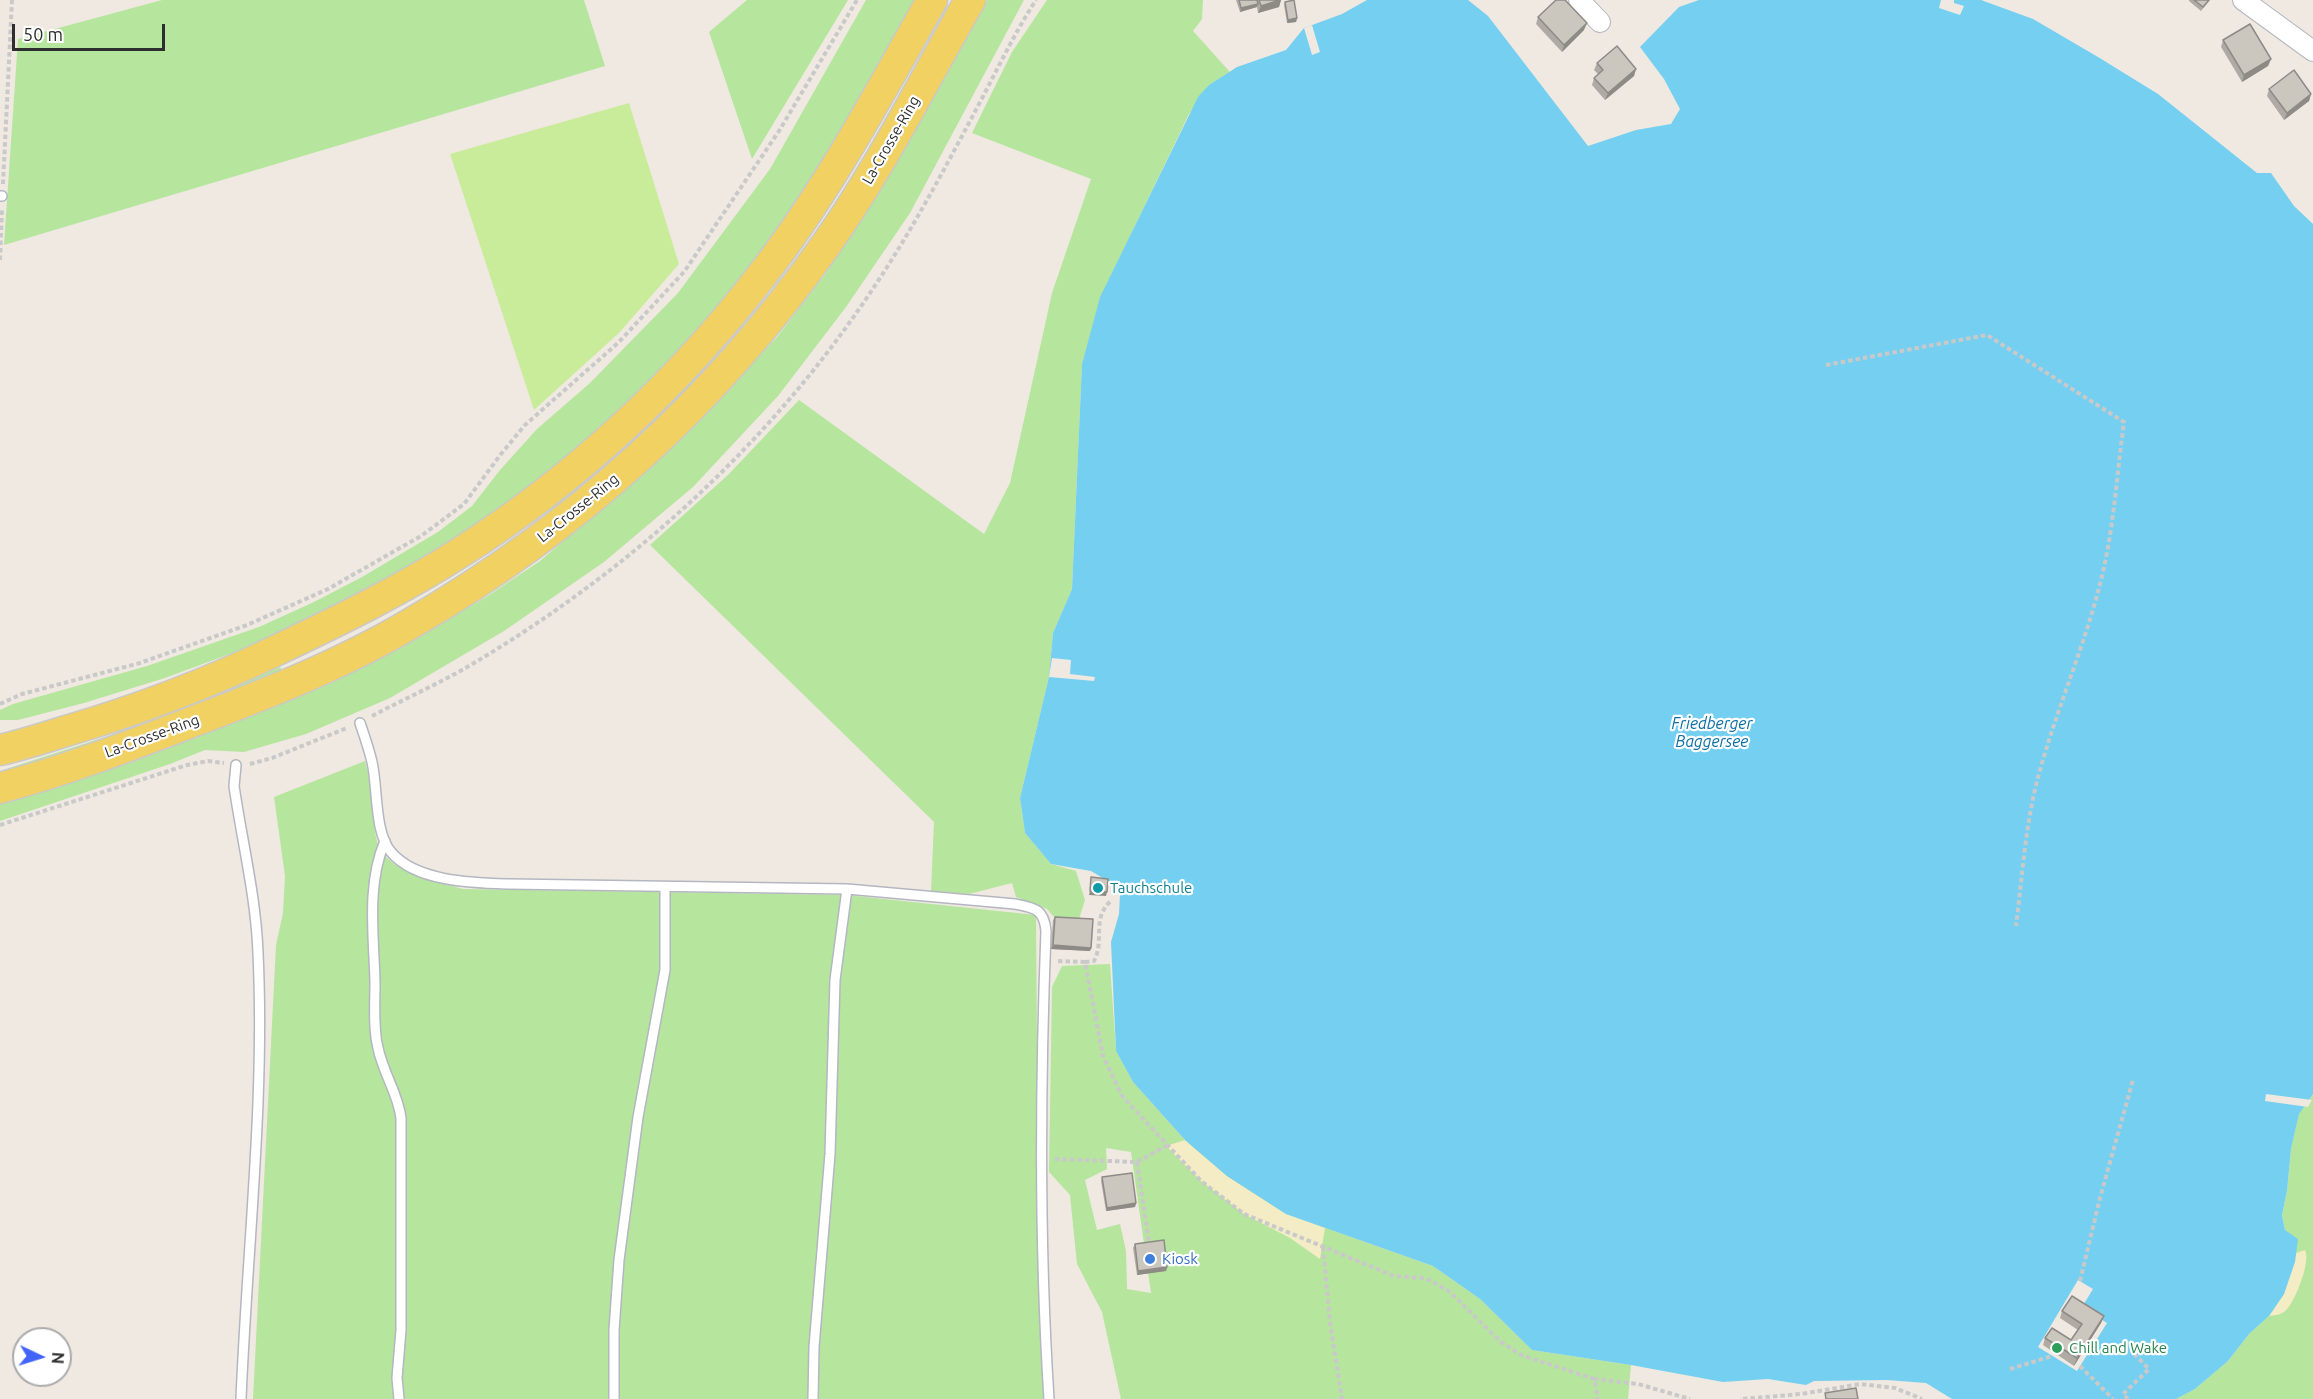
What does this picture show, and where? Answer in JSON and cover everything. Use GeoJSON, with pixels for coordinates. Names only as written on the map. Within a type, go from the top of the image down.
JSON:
{"type":"FeatureCollection","features":[{"type":"Feature","properties":{"kind":"main road","name":"La-Crosse-Ring"},"geometry":{"type":"LineString","coordinates":[[0,750],[78,728],[163,700],[240,668],[364,609],[461,552],[543,493],[636,415],[734,310],[763,274],[825,184],[868,114],[932,0]]}},
{"type":"Feature","properties":{"kind":"main road","name":"La-Crosse-Ring"},"geometry":{"type":"LineString","coordinates":[[0,788],[142,741],[282,687],[336,662],[408,625],[493,572],[600,492],[696,404],[793,290],[857,198],[970,0]]}},
{"type":"Feature","properties":{"kind":"street"},"geometry":{"type":"LineString","coordinates":[[1579,0],[1600,22]]}},
{"type":"Feature","properties":{"kind":"street"},"geometry":{"type":"LineString","coordinates":[[2243,0],[2313,51]]}},
{"type":"Feature","properties":{"kind":"lane"},"geometry":{"type":"LineString","coordinates":[[360,723],[372,762],[379,819],[390,852],[416,869],[443,878],[470,883],[847,890],[1015,904],[1032,907],[1040,913],[1045,920],[1046,931],[1042,1054],[1042,1158],[1049,1399]]}},
{"type":"Feature","properties":{"kind":"lane"},"geometry":{"type":"LineString","coordinates":[[237,765],[234,786],[256,919],[260,1011],[255,1159],[242,1399]]}},
{"type":"Feature","properties":{"kind":"lane"},"geometry":{"type":"LineString","coordinates":[[385,842],[377,859],[373,896],[375,1009],[377,1045],[381,1062],[399,1102],[401,1118],[401,1330],[397,1378],[399,1399]]}},
{"type":"Feature","properties":{"kind":"lane"},"geometry":{"type":"LineString","coordinates":[[614,1399],[614,1330],[621,1238],[638,1117],[665,970],[665,888]]}},
{"type":"Feature","properties":{"kind":"lane"},"geometry":{"type":"LineString","coordinates":[[813,1399],[814,1347],[831,1154],[835,980],[847,890]]}},
{"type":"Feature","properties":{"kind":"path"},"geometry":{"type":"LineString","coordinates":[[0,260],[1,196],[12,0]]}},
{"type":"Feature","properties":{"kind":"path"},"geometry":{"type":"LineString","coordinates":[[0,704],[22,694],[140,663],[247,625],[328,589],[421,536],[464,504],[525,425],[618,343],[684,272],[779,131],[857,0]]}},
{"type":"Feature","properties":{"kind":"path"},"geometry":{"type":"LineString","coordinates":[[1826,365],[1987,335],[2124,422],[2109,539],[2102,575],[2090,622],[2047,747],[2036,787],[2016,926]]}},
{"type":"Feature","properties":{"kind":"path"},"geometry":{"type":"LineString","coordinates":[[1065,961],[1094,961],[1098,955],[1101,914],[1103,908],[1111,901]]}},
{"type":"Feature","properties":{"kind":"path"},"geometry":{"type":"LineString","coordinates":[[1085,962],[1103,1056],[1122,1096],[1200,1181],[1244,1214],[1394,1276],[1425,1278],[1449,1291],[1501,1342],[1521,1355],[1594,1379],[1638,1384],[1690,1399]]}},
{"type":"Feature","properties":{"kind":"path"},"geometry":{"type":"LineString","coordinates":[[2080,1281],[2100,1198],[2133,1080]]}},
{"type":"Feature","properties":{"kind":"path"},"geometry":{"type":"LineString","coordinates":[[1042,1158],[1137,1162],[1166,1146]]}},
{"type":"Feature","properties":{"kind":"path"},"geometry":{"type":"LineString","coordinates":[[1137,1162],[1149,1243]]}},
{"type":"Feature","properties":{"kind":"path"},"geometry":{"type":"LineString","coordinates":[[1323,1247],[1330,1322],[1342,1399]]}},
{"type":"Feature","properties":{"kind":"path"},"geometry":{"type":"LineString","coordinates":[[2128,1399],[2123,1394],[2149,1369],[2135,1355]]}},
{"type":"Feature","properties":{"kind":"path"},"geometry":{"type":"LineString","coordinates":[[2010,1369],[2052,1356]]}},
{"type":"Feature","properties":{"kind":"path"},"geometry":{"type":"LineString","coordinates":[[2080,1366],[2113,1399]]}},
{"type":"Feature","properties":{"kind":"path"},"geometry":{"type":"LineString","coordinates":[[1594,1379],[1598,1399]]}},
{"type":"Feature","properties":{"kind":"path"},"geometry":{"type":"LineString","coordinates":[[1743,1399],[1801,1394],[1860,1384],[1895,1388],[1922,1399]]}},
{"type":"Feature","properties":{"kind":"green space"},"geometry":{"type":"Polygon","coordinates":[[[162,0],[584,0],[605,66],[4,245],[18,39],[162,0]]]}},
{"type":"Feature","properties":{"kind":"green space"},"geometry":{"type":"Polygon","coordinates":[[[747,0],[848,0],[752,159],[709,32],[747,0]]]}},
{"type":"Feature","properties":{"kind":"green space"},"geometry":{"type":"Polygon","coordinates":[[[866,0],[916,0],[825,161],[729,297],[622,412],[515,499],[392,578],[254,645],[165,678],[18,720],[0,720],[0,710],[13,704],[147,666],[259,627],[362,577],[438,532],[472,506],[500,470],[537,429],[590,383],[678,293],[770,169],[866,0]]]}},
{"type":"Feature","properties":{"kind":"green space"},"geometry":{"type":"Polygon","coordinates":[[[987,0],[1024,0],[910,213],[846,307],[778,396],[693,487],[604,562],[504,631],[390,698],[306,734],[244,752],[205,750],[0,821],[0,802],[234,723],[326,682],[408,643],[486,597],[540,561],[675,445],[777,337],[826,273],[873,198],[987,0]]]}},
{"type":"Feature","properties":{"kind":"green space"},"geometry":{"type":"Polygon","coordinates":[[[1047,0],[1203,0],[1202,19],[1193,31],[1230,72],[1209,85],[1189,114],[1100,298],[1082,365],[1072,589],[1053,633],[1049,677],[1020,798],[1025,833],[1051,864],[1076,871],[1085,900],[1079,919],[1054,917],[1047,909],[1016,897],[1012,883],[969,894],[931,891],[934,822],[650,545],[728,475],[799,400],[984,534],[1010,483],[1052,293],[1091,179],[972,133],[1012,52],[1047,0]]]}},
{"type":"Feature","properties":{"kind":"green space"},"geometry":{"type":"Polygon","coordinates":[[[629,103],[679,264],[619,333],[534,410],[450,154],[629,103]]]}},
{"type":"Feature","properties":{"kind":"green space"},"geometry":{"type":"Polygon","coordinates":[[[280,667],[284,673],[0,777],[0,771],[108,736],[280,667]]]}},
{"type":"Feature","properties":{"kind":"green space"},"geometry":{"type":"Polygon","coordinates":[[[365,761],[372,788],[376,838],[383,853],[390,861],[409,872],[463,889],[846,895],[1036,915],[1039,1306],[1045,1399],[253,1399],[276,945],[283,913],[285,876],[274,797],[365,761]]]}},
{"type":"Feature","properties":{"kind":"green space"},"geometry":{"type":"Polygon","coordinates":[[[1110,964],[1116,1051],[1133,1082],[1185,1140],[1286,1214],[1433,1266],[1480,1299],[1532,1350],[1631,1365],[1628,1399],[1121,1399],[1102,1312],[1077,1264],[1070,1195],[1049,1172],[1052,987],[1062,966],[1110,964]],[[1106,1148],[1107,1169],[1085,1180],[1097,1230],[1120,1224],[1126,1251],[1127,1289],[1151,1293],[1131,1152],[1106,1148]]]}},
{"type":"Feature","properties":{"kind":"green space"},"geometry":{"type":"Polygon","coordinates":[[[2313,1094],[2313,1399],[2176,1399],[2195,1389],[2228,1361],[2249,1334],[2269,1316],[2285,1230],[2282,1215],[2291,1149],[2299,1113],[2313,1094]]]}},
{"type":"Feature","properties":{"kind":"sand"},"geometry":{"type":"Polygon","coordinates":[[[1185,1140],[1227,1176],[1286,1214],[1325,1228],[1320,1259],[1290,1238],[1244,1214],[1201,1181],[1166,1146],[1185,1140]]]}},
{"type":"Feature","properties":{"kind":"sand"},"geometry":{"type":"Polygon","coordinates":[[[2305,1250],[2304,1272],[2294,1298],[2283,1312],[2269,1316],[2284,1294],[2296,1253],[2305,1250]]]}},
{"type":"Feature","properties":{"kind":"water","name":"Friedberger Baggersee"},"geometry":{"type":"Polygon","coordinates":[[[1367,0],[1468,0],[1488,16],[1588,146],[1636,130],[1671,124],[1680,109],[1664,79],[1640,47],[1679,7],[1699,0],[1981,0],[2033,19],[2158,94],[2257,173],[2271,173],[2294,206],[2313,224],[2313,1094],[2299,1114],[2291,1149],[2282,1215],[2285,1230],[2298,1239],[2295,1262],[2284,1294],[2269,1316],[2249,1334],[2228,1361],[2195,1389],[2176,1399],[1952,1399],[1926,1383],[1887,1380],[1814,1381],[1806,1385],[1768,1379],[1723,1382],[1532,1350],[1480,1299],[1433,1266],[1286,1214],[1227,1176],[1185,1140],[1133,1082],[1116,1051],[1111,942],[1119,914],[1120,894],[1113,884],[1091,871],[1051,864],[1025,833],[1020,798],[1049,677],[1053,633],[1072,589],[1082,364],[1100,297],[1198,97],[1209,85],[1237,67],[1286,50],[1304,28],[1342,14],[1367,0]]]}},
{"type":"Feature","properties":{"kind":"pier"},"geometry":{"type":"Polygon","coordinates":[[[1941,0],[1954,0],[1954,3],[1964,6],[1960,15],[1939,8],[1941,0]]]}},
{"type":"Feature","properties":{"kind":"pier"},"geometry":{"type":"Polygon","coordinates":[[[1312,25],[1320,52],[1312,55],[1304,28],[1312,25]]]}},
{"type":"Feature","properties":{"kind":"pier"},"geometry":{"type":"Polygon","coordinates":[[[1052,658],[1071,660],[1070,674],[1095,677],[1094,681],[1049,677],[1052,658]]]}},
{"type":"Feature","properties":{"kind":"pier"},"geometry":{"type":"Polygon","coordinates":[[[2266,1094],[2312,1100],[2308,1107],[2265,1101],[2266,1094]]]}},
{"type":"Feature","properties":{"kind":"pier"},"geometry":{"type":"Polygon","coordinates":[[[2078,1280],[2093,1289],[2082,1307],[2107,1323],[2077,1371],[2038,1347],[2078,1280]]]}},
{"type":"Feature","properties":{"kind":"building"},"geometry":{"type":"Polygon","coordinates":[[[1239,0],[1257,0],[1258,4],[1241,8],[1239,0]]]}},
{"type":"Feature","properties":{"kind":"building"},"geometry":{"type":"Polygon","coordinates":[[[1259,0],[1280,0],[1261,6],[1259,0]]]}},
{"type":"Feature","properties":{"kind":"building"},"geometry":{"type":"Polygon","coordinates":[[[1294,0],[1297,18],[1288,20],[1285,2],[1294,0]]]}},
{"type":"Feature","properties":{"kind":"building"},"geometry":{"type":"Polygon","coordinates":[[[1556,0],[1565,0],[1587,23],[1564,45],[1538,17],[1556,0]]]}},
{"type":"Feature","properties":{"kind":"building"},"geometry":{"type":"Polygon","coordinates":[[[2194,0],[2209,0],[2203,7],[2194,0]]]}},
{"type":"Feature","properties":{"kind":"building"},"geometry":{"type":"Polygon","coordinates":[[[2250,24],[2271,59],[2244,75],[2223,40],[2250,24]]]}},
{"type":"Feature","properties":{"kind":"building"},"geometry":{"type":"Polygon","coordinates":[[[1617,46],[1636,69],[1608,93],[1594,78],[1603,70],[1597,63],[1617,46]]]}},
{"type":"Feature","properties":{"kind":"building"},"geometry":{"type":"Polygon","coordinates":[[[2294,70],[2311,94],[2287,113],[2269,89],[2294,70]]]}},
{"type":"Feature","properties":{"kind":"building","name":"Tauchschule"},"geometry":{"type":"Polygon","coordinates":[[[1091,877],[1108,879],[1107,892],[1090,891],[1091,877]]]}},
{"type":"Feature","properties":{"kind":"building"},"geometry":{"type":"Polygon","coordinates":[[[1055,917],[1093,919],[1091,948],[1053,945],[1055,917]]]}},
{"type":"Feature","properties":{"kind":"building"},"geometry":{"type":"Polygon","coordinates":[[[1132,1173],[1136,1203],[1107,1208],[1102,1177],[1132,1173]]]}},
{"type":"Feature","properties":{"kind":"building","name":"Kiosk"},"geometry":{"type":"Polygon","coordinates":[[[1164,1240],[1167,1267],[1138,1271],[1135,1244],[1164,1240]]]}},
{"type":"Feature","properties":{"kind":"building"},"geometry":{"type":"Polygon","coordinates":[[[2072,1296],[2104,1316],[2077,1358],[2045,1338],[2052,1328],[2071,1340],[2082,1324],[2062,1311],[2072,1296]]]}},
{"type":"Feature","properties":{"kind":"building"},"geometry":{"type":"Polygon","coordinates":[[[1856,1388],[1858,1399],[1826,1399],[1825,1393],[1856,1388]]]}},
{"type":"Feature","properties":{"kind":"place","name":"Tauchschule"},"geometry":{"type":"Point","coordinates":[1098,888]}},
{"type":"Feature","properties":{"kind":"place","name":"Kiosk"},"geometry":{"type":"Point","coordinates":[1150,1259]}},
{"type":"Feature","properties":{"kind":"place","name":"Chill and Wake"},"geometry":{"type":"Point","coordinates":[2057,1348]}}]}
